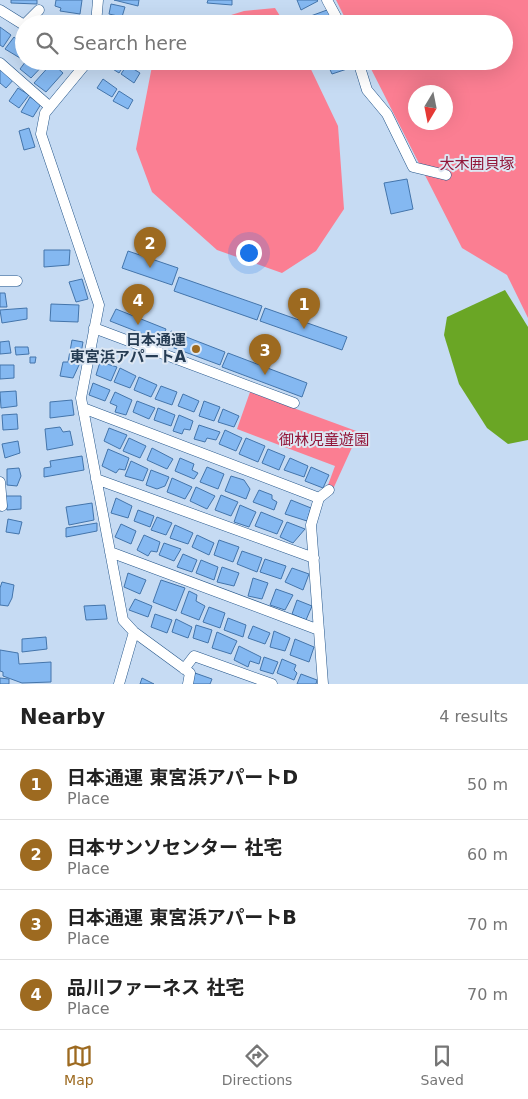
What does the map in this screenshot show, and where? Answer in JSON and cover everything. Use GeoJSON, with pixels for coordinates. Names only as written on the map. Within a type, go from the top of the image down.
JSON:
{"type":"FeatureCollection","features":[{"type":"Feature","properties":{"kind":"street"},"geometry":{"type":"LineString","coordinates":[[97,15],[98,0]]}},
{"type":"Feature","properties":{"kind":"street"},"geometry":{"type":"LineString","coordinates":[[327,0],[335,15]]}},
{"type":"Feature","properties":{"kind":"street"},"geometry":{"type":"LineString","coordinates":[[0,10],[15,19]]}},
{"type":"Feature","properties":{"kind":"street"},"geometry":{"type":"LineString","coordinates":[[34,15],[39,10]]}},
{"type":"Feature","properties":{"kind":"street"},"geometry":{"type":"LineString","coordinates":[[0,63],[50,107]]}},
{"type":"Feature","properties":{"kind":"street"},"geometry":{"type":"LineString","coordinates":[[81,70],[45,113],[41,134],[99,305],[81,398],[123,620],[134,632],[190,673],[188,684]]}},
{"type":"Feature","properties":{"kind":"street"},"geometry":{"type":"LineString","coordinates":[[361,70],[367,90],[387,114],[414,167],[446,174]]}},
{"type":"Feature","properties":{"kind":"street"},"geometry":{"type":"LineString","coordinates":[[0,281],[17,281]]}},
{"type":"Feature","properties":{"kind":"street"},"geometry":{"type":"LineString","coordinates":[[94,328],[294,403]]}},
{"type":"Feature","properties":{"kind":"street"},"geometry":{"type":"LineString","coordinates":[[83,408],[319,498]]}},
{"type":"Feature","properties":{"kind":"street"},"geometry":{"type":"LineString","coordinates":[[96,478],[314,558]]}},
{"type":"Feature","properties":{"kind":"street"},"geometry":{"type":"LineString","coordinates":[[0,482],[2,506]]}},
{"type":"Feature","properties":{"kind":"street"},"geometry":{"type":"LineString","coordinates":[[323,684],[311,525],[319,498],[329,490]]}},
{"type":"Feature","properties":{"kind":"street"},"geometry":{"type":"LineString","coordinates":[[110,552],[319,630]]}},
{"type":"Feature","properties":{"kind":"street"},"geometry":{"type":"LineString","coordinates":[[119,684],[134,632]]}},
{"type":"Feature","properties":{"kind":"street"},"geometry":{"type":"LineString","coordinates":[[184,669],[194,656],[272,684]]}},
{"type":"Feature","properties":{"kind":"green space","name":"大木囲貝塚"},"geometry":{"type":"Polygon","coordinates":[[[336,0],[528,0],[528,318],[507,275],[462,248],[372,70],[513,70],[513,15],[344,15],[336,0]]]}},
{"type":"Feature","properties":{"kind":"green space"},"geometry":{"type":"Polygon","coordinates":[[[275,8],[279,15],[231,15],[244,11],[275,8]]]}},
{"type":"Feature","properties":{"kind":"green space"},"geometry":{"type":"Polygon","coordinates":[[[151,70],[311,70],[338,126],[344,209],[316,251],[282,273],[217,250],[152,192],[136,149],[151,70]]]}},
{"type":"Feature","properties":{"kind":"green space","name":"御林児童遊園"},"geometry":{"type":"Polygon","coordinates":[[[250,392],[359,432],[334,487],[328,485],[335,466],[237,429],[250,392]]]}},
{"type":"Feature","properties":{"kind":"shaded area"},"geometry":{"type":"Polygon","coordinates":[[[505,290],[528,327],[528,440],[508,444],[487,428],[459,384],[444,335],[447,317],[505,290]]]}},
{"type":"Feature","properties":{"kind":"building"},"geometry":{"type":"Polygon","coordinates":[[[11,0],[37,0],[37,4],[11,3],[11,0]]]}},
{"type":"Feature","properties":{"kind":"building"},"geometry":{"type":"Polygon","coordinates":[[[56,0],[82,0],[80,14],[60,11],[61,8],[55,6],[56,0]]]}},
{"type":"Feature","properties":{"kind":"building"},"geometry":{"type":"Polygon","coordinates":[[[114,0],[139,0],[138,6],[114,0]]]}},
{"type":"Feature","properties":{"kind":"building"},"geometry":{"type":"Polygon","coordinates":[[[208,0],[232,0],[232,5],[207,3],[208,0]]]}},
{"type":"Feature","properties":{"kind":"building"},"geometry":{"type":"Polygon","coordinates":[[[297,0],[317,0],[318,1],[301,10],[297,0]]]}},
{"type":"Feature","properties":{"kind":"building"},"geometry":{"type":"Polygon","coordinates":[[[111,4],[125,7],[123,15],[109,14],[111,4]]]}},
{"type":"Feature","properties":{"kind":"building"},"geometry":{"type":"Polygon","coordinates":[[[327,10],[330,15],[313,15],[327,10]]]}},
{"type":"Feature","properties":{"kind":"building"},"geometry":{"type":"Polygon","coordinates":[[[0,27],[11,35],[3,47],[0,45],[0,27]]]}},
{"type":"Feature","properties":{"kind":"building"},"geometry":{"type":"Polygon","coordinates":[[[14,37],[15,38],[15,55],[5,49],[14,37]]]}},
{"type":"Feature","properties":{"kind":"building"},"geometry":{"type":"Polygon","coordinates":[[[0,66],[15,78],[6,88],[0,83],[0,66]]]}},
{"type":"Feature","properties":{"kind":"building"},"geometry":{"type":"Polygon","coordinates":[[[21,70],[39,70],[31,78],[21,70]]]}},
{"type":"Feature","properties":{"kind":"building"},"geometry":{"type":"Polygon","coordinates":[[[46,70],[60,70],[63,73],[46,92],[34,83],[46,70]]]}},
{"type":"Feature","properties":{"kind":"building"},"geometry":{"type":"Polygon","coordinates":[[[124,70],[135,70],[140,73],[134,83],[121,74],[124,70]]]}},
{"type":"Feature","properties":{"kind":"building"},"geometry":{"type":"Polygon","coordinates":[[[330,70],[344,70],[332,74],[330,70]]]}},
{"type":"Feature","properties":{"kind":"building"},"geometry":{"type":"Polygon","coordinates":[[[103,79],[117,89],[112,97],[97,88],[103,79]]]}},
{"type":"Feature","properties":{"kind":"building"},"geometry":{"type":"Polygon","coordinates":[[[18,88],[29,95],[19,108],[9,101],[18,88]]]}},
{"type":"Feature","properties":{"kind":"building"},"geometry":{"type":"Polygon","coordinates":[[[119,91],[133,100],[128,109],[113,101],[119,91]]]}},
{"type":"Feature","properties":{"kind":"building"},"geometry":{"type":"Polygon","coordinates":[[[30,97],[41,104],[33,117],[21,112],[30,97]]]}},
{"type":"Feature","properties":{"kind":"building"},"geometry":{"type":"Polygon","coordinates":[[[29,128],[35,147],[24,150],[19,131],[29,128]]]}},
{"type":"Feature","properties":{"kind":"building"},"geometry":{"type":"Polygon","coordinates":[[[407,179],[413,209],[391,214],[384,183],[407,179]]]}},
{"type":"Feature","properties":{"kind":"building"},"geometry":{"type":"Polygon","coordinates":[[[44,250],[70,250],[69,265],[44,267],[44,250]]]}},
{"type":"Feature","properties":{"kind":"building"},"geometry":{"type":"Polygon","coordinates":[[[128,251],[178,268],[172,285],[122,268],[128,251]]]}},
{"type":"Feature","properties":{"kind":"building"},"geometry":{"type":"Polygon","coordinates":[[[179,277],[262,306],[257,320],[174,291],[179,277]]]}},
{"type":"Feature","properties":{"kind":"building"},"geometry":{"type":"Polygon","coordinates":[[[82,279],[88,299],[76,302],[69,282],[82,279]]]}},
{"type":"Feature","properties":{"kind":"building"},"geometry":{"type":"Polygon","coordinates":[[[0,293],[5,293],[7,307],[0,307],[0,293]]]}},
{"type":"Feature","properties":{"kind":"building"},"geometry":{"type":"Polygon","coordinates":[[[51,304],[79,305],[78,322],[50,321],[51,304]]]}},
{"type":"Feature","properties":{"kind":"building"},"geometry":{"type":"Polygon","coordinates":[[[27,308],[27,319],[2,323],[0,310],[27,308]]]}},
{"type":"Feature","properties":{"kind":"building"},"geometry":{"type":"Polygon","coordinates":[[[265,308],[347,337],[342,350],[260,321],[265,308]]]}},
{"type":"Feature","properties":{"kind":"building"},"geometry":{"type":"Polygon","coordinates":[[[116,309],[166,329],[161,341],[110,321],[116,309]]]}},
{"type":"Feature","properties":{"kind":"building","name":"日本通運 東宮浜アパートA"},"geometry":{"type":"Polygon","coordinates":[[[171,331],[225,352],[220,365],[166,345],[171,331]]]}},
{"type":"Feature","properties":{"kind":"building"},"geometry":{"type":"Polygon","coordinates":[[[72,340],[83,342],[79,365],[73,378],[60,376],[63,362],[68,362],[72,340]]]}},
{"type":"Feature","properties":{"kind":"building"},"geometry":{"type":"Polygon","coordinates":[[[9,341],[11,353],[0,354],[0,342],[9,341]]]}},
{"type":"Feature","properties":{"kind":"building"},"geometry":{"type":"Polygon","coordinates":[[[15,347],[28,347],[29,354],[16,355],[15,347]]]}},
{"type":"Feature","properties":{"kind":"building"},"geometry":{"type":"Polygon","coordinates":[[[228,353],[307,383],[302,397],[222,367],[228,353]]]}},
{"type":"Feature","properties":{"kind":"building"},"geometry":{"type":"Polygon","coordinates":[[[30,357],[36,357],[35,363],[30,363],[30,357]]]}},
{"type":"Feature","properties":{"kind":"building"},"geometry":{"type":"Polygon","coordinates":[[[100,362],[117,367],[111,381],[96,375],[100,362]]]}},
{"type":"Feature","properties":{"kind":"building"},"geometry":{"type":"Polygon","coordinates":[[[0,365],[14,365],[14,378],[0,379],[0,365]]]}},
{"type":"Feature","properties":{"kind":"building"},"geometry":{"type":"Polygon","coordinates":[[[120,368],[136,376],[130,388],[114,382],[120,368]]]}},
{"type":"Feature","properties":{"kind":"building"},"geometry":{"type":"Polygon","coordinates":[[[139,377],[157,385],[151,397],[134,390],[139,377]]]}},
{"type":"Feature","properties":{"kind":"building"},"geometry":{"type":"Polygon","coordinates":[[[93,383],[110,390],[105,401],[89,395],[93,383]]]}},
{"type":"Feature","properties":{"kind":"building"},"geometry":{"type":"Polygon","coordinates":[[[161,386],[177,392],[172,405],[155,399],[161,386]]]}},
{"type":"Feature","properties":{"kind":"building"},"geometry":{"type":"Polygon","coordinates":[[[16,391],[17,406],[1,408],[0,392],[16,391]]]}},
{"type":"Feature","properties":{"kind":"building"},"geometry":{"type":"Polygon","coordinates":[[[115,392],[132,400],[126,415],[115,412],[117,406],[110,403],[115,392]]]}},
{"type":"Feature","properties":{"kind":"building"},"geometry":{"type":"Polygon","coordinates":[[[183,394],[199,401],[194,412],[178,406],[183,394]]]}},
{"type":"Feature","properties":{"kind":"building"},"geometry":{"type":"Polygon","coordinates":[[[72,400],[74,415],[50,418],[50,402],[72,400]]]}},
{"type":"Feature","properties":{"kind":"building"},"geometry":{"type":"Polygon","coordinates":[[[137,401],[155,408],[149,419],[133,412],[137,401]]]}},
{"type":"Feature","properties":{"kind":"building"},"geometry":{"type":"Polygon","coordinates":[[[204,401],[220,407],[214,421],[199,416],[204,401]]]}},
{"type":"Feature","properties":{"kind":"building"},"geometry":{"type":"Polygon","coordinates":[[[158,408],[175,415],[171,426],[154,420],[158,408]]]}},
{"type":"Feature","properties":{"kind":"building"},"geometry":{"type":"Polygon","coordinates":[[[223,409],[239,416],[234,427],[218,422],[223,409]]]}},
{"type":"Feature","properties":{"kind":"building"},"geometry":{"type":"Polygon","coordinates":[[[17,414],[18,429],[3,430],[2,415],[17,414]]]}},
{"type":"Feature","properties":{"kind":"building"},"geometry":{"type":"Polygon","coordinates":[[[179,415],[193,421],[190,430],[184,429],[182,434],[173,431],[179,415]]]}},
{"type":"Feature","properties":{"kind":"building"},"geometry":{"type":"Polygon","coordinates":[[[199,425],[220,432],[216,440],[207,438],[205,442],[194,439],[199,425]]]}},
{"type":"Feature","properties":{"kind":"building"},"geometry":{"type":"Polygon","coordinates":[[[60,427],[63,432],[70,431],[73,445],[47,450],[45,429],[60,427]]]}},
{"type":"Feature","properties":{"kind":"building"},"geometry":{"type":"Polygon","coordinates":[[[109,428],[127,435],[120,449],[104,441],[109,428]]]}},
{"type":"Feature","properties":{"kind":"building"},"geometry":{"type":"Polygon","coordinates":[[[225,430],[242,438],[236,451],[219,444],[225,430]]]}},
{"type":"Feature","properties":{"kind":"building"},"geometry":{"type":"Polygon","coordinates":[[[129,438],[146,446],[140,458],[123,451],[129,438]]]}},
{"type":"Feature","properties":{"kind":"building"},"geometry":{"type":"Polygon","coordinates":[[[246,438],[265,446],[258,462],[239,454],[246,438]]]}},
{"type":"Feature","properties":{"kind":"building"},"geometry":{"type":"Polygon","coordinates":[[[18,441],[20,453],[5,458],[2,444],[18,441]]]}},
{"type":"Feature","properties":{"kind":"building"},"geometry":{"type":"Polygon","coordinates":[[[152,448],[173,459],[167,469],[147,460],[152,448]]]}},
{"type":"Feature","properties":{"kind":"building"},"geometry":{"type":"Polygon","coordinates":[[[108,449],[129,458],[125,470],[119,469],[116,473],[102,466],[108,449]]]}},
{"type":"Feature","properties":{"kind":"building"},"geometry":{"type":"Polygon","coordinates":[[[268,449],[285,456],[279,470],[262,463],[268,449]]]}},
{"type":"Feature","properties":{"kind":"building"},"geometry":{"type":"Polygon","coordinates":[[[82,456],[84,470],[44,477],[44,468],[51,467],[50,461],[82,456]]]}},
{"type":"Feature","properties":{"kind":"building"},"geometry":{"type":"Polygon","coordinates":[[[180,458],[194,464],[192,470],[198,473],[194,479],[175,471],[180,458]]]}},
{"type":"Feature","properties":{"kind":"building"},"geometry":{"type":"Polygon","coordinates":[[[290,458],[308,466],[304,477],[284,470],[290,458]]]}},
{"type":"Feature","properties":{"kind":"building"},"geometry":{"type":"Polygon","coordinates":[[[131,461],[148,469],[143,481],[125,476],[131,461]]]}},
{"type":"Feature","properties":{"kind":"building"},"geometry":{"type":"Polygon","coordinates":[[[207,467],[224,474],[218,489],[200,482],[207,467]]]}},
{"type":"Feature","properties":{"kind":"building"},"geometry":{"type":"Polygon","coordinates":[[[311,467],[329,475],[323,488],[305,481],[311,467]]]}},
{"type":"Feature","properties":{"kind":"building"},"geometry":{"type":"Polygon","coordinates":[[[19,468],[21,476],[17,486],[7,485],[7,469],[19,468]]]}},
{"type":"Feature","properties":{"kind":"building"},"geometry":{"type":"Polygon","coordinates":[[[151,470],[169,477],[165,486],[157,489],[146,485],[151,470]]]}},
{"type":"Feature","properties":{"kind":"building"},"geometry":{"type":"Polygon","coordinates":[[[231,476],[244,480],[250,489],[246,499],[225,491],[231,476]]]}},
{"type":"Feature","properties":{"kind":"building"},"geometry":{"type":"Polygon","coordinates":[[[172,478],[192,487],[185,499],[167,492],[172,478]]]}},
{"type":"Feature","properties":{"kind":"building"},"geometry":{"type":"Polygon","coordinates":[[[196,487],[215,496],[207,509],[190,501],[196,487]]]}},
{"type":"Feature","properties":{"kind":"building"},"geometry":{"type":"Polygon","coordinates":[[[259,490],[272,495],[272,499],[277,502],[274,510],[253,502],[259,490]]]}},
{"type":"Feature","properties":{"kind":"building"},"geometry":{"type":"Polygon","coordinates":[[[221,495],[238,502],[231,516],[215,510],[221,495]]]}},
{"type":"Feature","properties":{"kind":"building"},"geometry":{"type":"Polygon","coordinates":[[[6,496],[21,496],[21,509],[7,510],[6,496]]]}},
{"type":"Feature","properties":{"kind":"building"},"geometry":{"type":"Polygon","coordinates":[[[116,498],[132,506],[128,518],[111,513],[116,498]]]}},
{"type":"Feature","properties":{"kind":"building"},"geometry":{"type":"Polygon","coordinates":[[[291,500],[311,508],[307,521],[285,514],[291,500]]]}},
{"type":"Feature","properties":{"kind":"building"},"geometry":{"type":"Polygon","coordinates":[[[92,503],[94,520],[69,525],[66,507],[92,503]]]}},
{"type":"Feature","properties":{"kind":"building"},"geometry":{"type":"Polygon","coordinates":[[[240,505],[256,512],[249,527],[234,522],[240,505]]]}},
{"type":"Feature","properties":{"kind":"building"},"geometry":{"type":"Polygon","coordinates":[[[138,510],[154,516],[150,527],[134,521],[138,510]]]}},
{"type":"Feature","properties":{"kind":"building"},"geometry":{"type":"Polygon","coordinates":[[[261,512],[283,521],[277,534],[255,526],[261,512]]]}},
{"type":"Feature","properties":{"kind":"building"},"geometry":{"type":"Polygon","coordinates":[[[157,517],[172,523],[166,535],[151,530],[157,517]]]}},
{"type":"Feature","properties":{"kind":"building"},"geometry":{"type":"Polygon","coordinates":[[[8,519],[22,522],[19,534],[6,532],[8,519]]]}},
{"type":"Feature","properties":{"kind":"building"},"geometry":{"type":"Polygon","coordinates":[[[287,522],[305,529],[293,543],[280,537],[287,522]]]}},
{"type":"Feature","properties":{"kind":"building"},"geometry":{"type":"Polygon","coordinates":[[[97,523],[97,531],[66,537],[66,528],[97,523]]]}},
{"type":"Feature","properties":{"kind":"building"},"geometry":{"type":"Polygon","coordinates":[[[121,524],[136,531],[131,544],[115,537],[121,524]]]}},
{"type":"Feature","properties":{"kind":"building"},"geometry":{"type":"Polygon","coordinates":[[[175,525],[193,533],[188,544],[170,538],[175,525]]]}},
{"type":"Feature","properties":{"kind":"building"},"geometry":{"type":"Polygon","coordinates":[[[144,535],[160,542],[157,552],[151,551],[148,556],[137,550],[144,535]]]}},
{"type":"Feature","properties":{"kind":"building"},"geometry":{"type":"Polygon","coordinates":[[[197,535],[214,543],[209,555],[192,547],[197,535]]]}},
{"type":"Feature","properties":{"kind":"building"},"geometry":{"type":"Polygon","coordinates":[[[219,540],[239,547],[233,562],[214,555],[219,540]]]}},
{"type":"Feature","properties":{"kind":"building"},"geometry":{"type":"Polygon","coordinates":[[[164,543],[181,549],[174,561],[159,555],[164,543]]]}},
{"type":"Feature","properties":{"kind":"building"},"geometry":{"type":"Polygon","coordinates":[[[242,551],[262,558],[257,572],[237,564],[242,551]]]}},
{"type":"Feature","properties":{"kind":"building"},"geometry":{"type":"Polygon","coordinates":[[[183,554],[197,560],[192,572],[177,567],[183,554]]]}},
{"type":"Feature","properties":{"kind":"building"},"geometry":{"type":"Polygon","coordinates":[[[265,559],[286,566],[281,579],[260,572],[265,559]]]}},
{"type":"Feature","properties":{"kind":"building"},"geometry":{"type":"Polygon","coordinates":[[[201,560],[218,567],[214,580],[196,573],[201,560]]]}},
{"type":"Feature","properties":{"kind":"building"},"geometry":{"type":"Polygon","coordinates":[[[222,567],[239,573],[234,586],[217,582],[222,567]]]}},
{"type":"Feature","properties":{"kind":"building"},"geometry":{"type":"Polygon","coordinates":[[[292,568],[309,574],[303,590],[285,582],[292,568]]]}},
{"type":"Feature","properties":{"kind":"building"},"geometry":{"type":"Polygon","coordinates":[[[128,573],[146,580],[140,594],[124,587],[128,573]]]}},
{"type":"Feature","properties":{"kind":"building"},"geometry":{"type":"Polygon","coordinates":[[[253,578],[268,583],[262,599],[248,596],[253,578]]]}},
{"type":"Feature","properties":{"kind":"building"},"geometry":{"type":"Polygon","coordinates":[[[161,580],[185,588],[176,611],[153,602],[161,580]]]}},
{"type":"Feature","properties":{"kind":"building"},"geometry":{"type":"Polygon","coordinates":[[[2,582],[14,585],[12,598],[8,606],[0,605],[2,582]]]}},
{"type":"Feature","properties":{"kind":"building"},"geometry":{"type":"Polygon","coordinates":[[[276,589],[293,595],[285,610],[270,605],[276,589]]]}},
{"type":"Feature","properties":{"kind":"building"},"geometry":{"type":"Polygon","coordinates":[[[189,591],[197,595],[196,601],[205,606],[199,620],[181,613],[189,591]]]}},
{"type":"Feature","properties":{"kind":"building"},"geometry":{"type":"Polygon","coordinates":[[[135,599],[152,606],[148,617],[129,610],[135,599]]]}},
{"type":"Feature","properties":{"kind":"building"},"geometry":{"type":"Polygon","coordinates":[[[297,600],[312,606],[306,620],[292,614],[297,600]]]}},
{"type":"Feature","properties":{"kind":"building"},"geometry":{"type":"Polygon","coordinates":[[[105,605],[107,619],[86,620],[84,606],[105,605]]]}},
{"type":"Feature","properties":{"kind":"building"},"geometry":{"type":"Polygon","coordinates":[[[209,607],[225,613],[220,628],[203,622],[209,607]]]}},
{"type":"Feature","properties":{"kind":"building"},"geometry":{"type":"Polygon","coordinates":[[[155,614],[172,620],[167,633],[151,627],[155,614]]]}},
{"type":"Feature","properties":{"kind":"building"},"geometry":{"type":"Polygon","coordinates":[[[228,618],[246,625],[243,637],[224,630],[228,618]]]}},
{"type":"Feature","properties":{"kind":"building"},"geometry":{"type":"Polygon","coordinates":[[[176,619],[192,627],[188,638],[172,632],[176,619]]]}},
{"type":"Feature","properties":{"kind":"building"},"geometry":{"type":"Polygon","coordinates":[[[196,625],[212,630],[208,643],[193,638],[196,625]]]}},
{"type":"Feature","properties":{"kind":"building"},"geometry":{"type":"Polygon","coordinates":[[[253,626],[270,633],[265,644],[248,638],[253,626]]]}},
{"type":"Feature","properties":{"kind":"building"},"geometry":{"type":"Polygon","coordinates":[[[274,631],[290,638],[285,651],[270,647],[274,631]]]}},
{"type":"Feature","properties":{"kind":"building"},"geometry":{"type":"Polygon","coordinates":[[[217,632],[237,641],[231,654],[212,648],[217,632]]]}},
{"type":"Feature","properties":{"kind":"building"},"geometry":{"type":"Polygon","coordinates":[[[46,637],[47,649],[22,652],[22,639],[46,637]]]}},
{"type":"Feature","properties":{"kind":"building"},"geometry":{"type":"Polygon","coordinates":[[[295,639],[314,647],[309,662],[290,655],[295,639]]]}},
{"type":"Feature","properties":{"kind":"building"},"geometry":{"type":"Polygon","coordinates":[[[239,646],[261,657],[259,664],[250,661],[248,667],[234,660],[239,646]]]}},
{"type":"Feature","properties":{"kind":"building"},"geometry":{"type":"Polygon","coordinates":[[[0,650],[18,653],[19,664],[51,662],[51,682],[22,683],[3,676],[3,672],[0,671],[0,650]]]}},
{"type":"Feature","properties":{"kind":"building"},"geometry":{"type":"Polygon","coordinates":[[[264,657],[278,662],[273,674],[260,670],[264,657]]]}},
{"type":"Feature","properties":{"kind":"building"},"geometry":{"type":"Polygon","coordinates":[[[282,659],[296,665],[294,670],[297,673],[294,680],[277,673],[282,659]]]}},
{"type":"Feature","properties":{"kind":"building"},"geometry":{"type":"Polygon","coordinates":[[[195,673],[212,679],[210,684],[192,684],[195,673]]]}},
{"type":"Feature","properties":{"kind":"building"},"geometry":{"type":"Polygon","coordinates":[[[301,674],[317,680],[316,684],[297,684],[301,674]]]}},
{"type":"Feature","properties":{"kind":"building"},"geometry":{"type":"Polygon","coordinates":[[[0,678],[9,679],[9,684],[0,684],[0,678]]]}},
{"type":"Feature","properties":{"kind":"building"},"geometry":{"type":"Polygon","coordinates":[[[142,678],[154,684],[140,684],[142,678]]]}},
{"type":"Feature","properties":{"kind":"place","name":"日本サンソセンター 社宅"},"geometry":{"type":"Point","coordinates":[150,268]}},
{"type":"Feature","properties":{"kind":"place","name":"品川ファーネス 社宅"},"geometry":{"type":"Point","coordinates":[138,325]}},
{"type":"Feature","properties":{"kind":"place","name":"日本通運 東宮浜アパートD"},"geometry":{"type":"Point","coordinates":[304,329]}},
{"type":"Feature","properties":{"kind":"place","name":"日本通運 東宮浜アパートA"},"geometry":{"type":"Point","coordinates":[196,349]}},
{"type":"Feature","properties":{"kind":"place","name":"日本通運 東宮浜アパートB"},"geometry":{"type":"Point","coordinates":[265,375]}}]}
